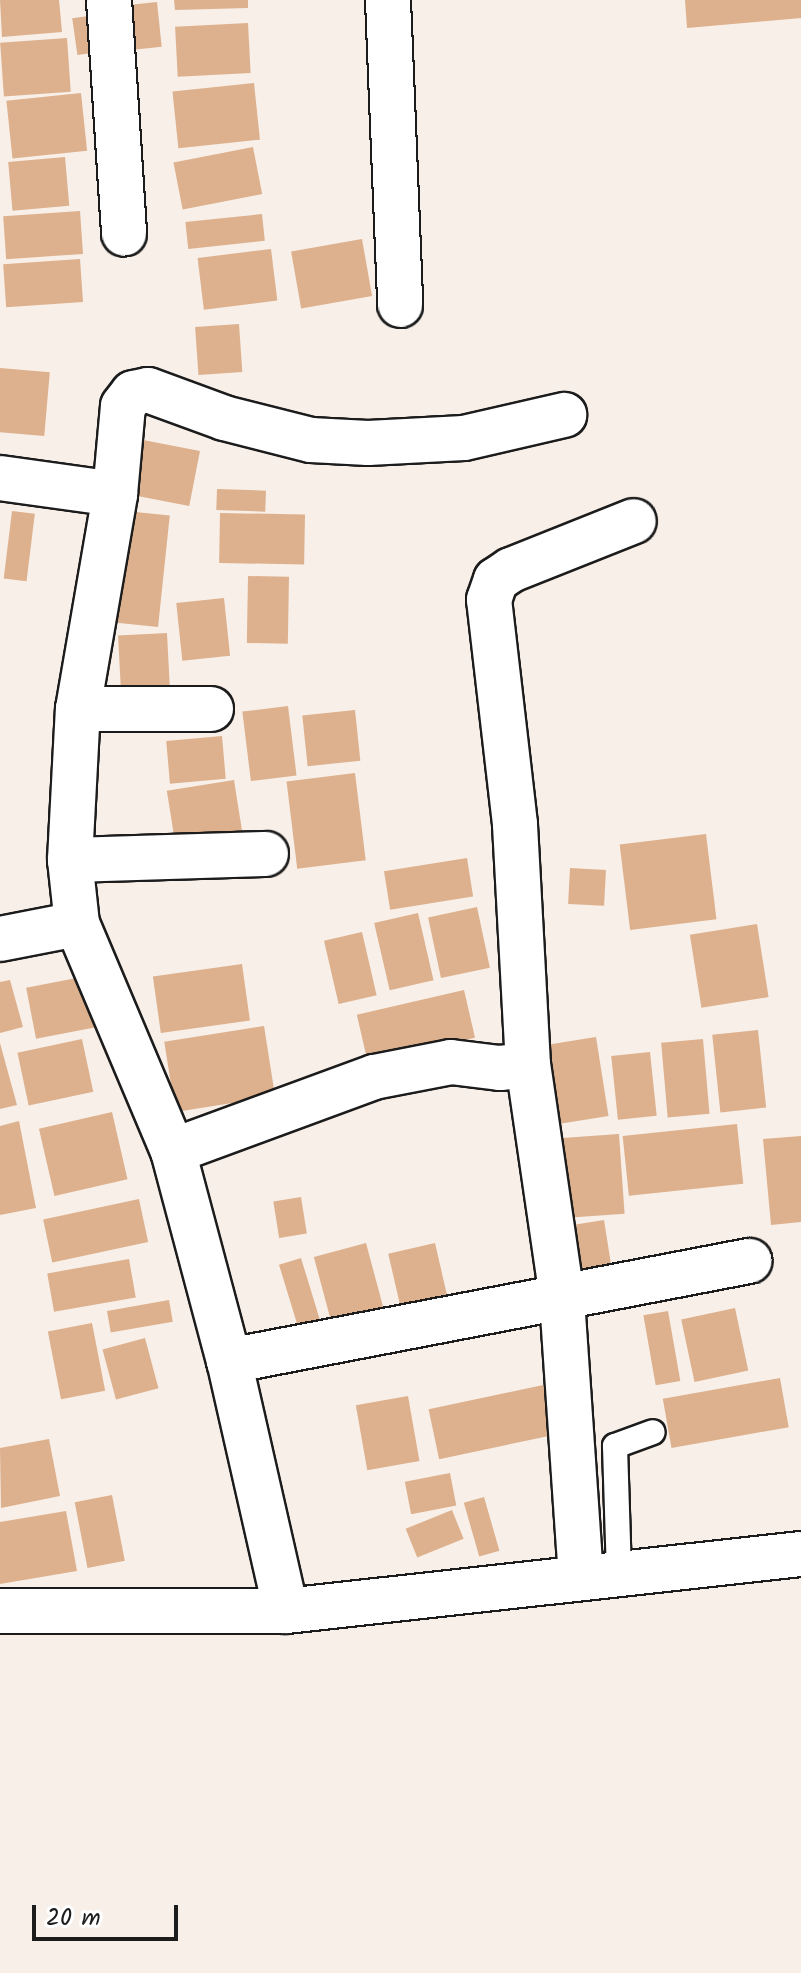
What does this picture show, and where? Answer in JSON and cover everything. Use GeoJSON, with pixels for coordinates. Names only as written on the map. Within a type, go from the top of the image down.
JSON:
{"type":"FeatureCollection","features":[{"type":"Feature","properties":{"kind":"street"},"geometry":{"type":"LineString","coordinates":[[109,0],[124,234]]}},
{"type":"Feature","properties":{"kind":"street"},"geometry":{"type":"LineString","coordinates":[[388,0],[400,305]]}},
{"type":"Feature","properties":{"kind":"street"},"geometry":{"type":"LineString","coordinates":[[286,1611],[229,1361],[173,1151],[77,924],[70,860],[78,709],[115,494],[123,406],[133,393],[148,390],[224,418],[311,440],[464,438],[564,415]]}},
{"type":"Feature","properties":{"kind":"street"},"geometry":{"type":"LineString","coordinates":[[0,478],[115,494]]}},
{"type":"Feature","properties":{"kind":"street"},"geometry":{"type":"LineString","coordinates":[[600,1576],[528,1065],[515,824],[489,600],[496,580],[511,570],[634,521]]}},
{"type":"Feature","properties":{"kind":"street"},"geometry":{"type":"LineString","coordinates":[[78,709],[211,709]]}},
{"type":"Feature","properties":{"kind":"street"},"geometry":{"type":"LineString","coordinates":[[70,860],[266,854]]}},
{"type":"Feature","properties":{"kind":"street"},"geometry":{"type":"LineString","coordinates":[[0,939],[77,924]]}},
{"type":"Feature","properties":{"kind":"street"},"geometry":{"type":"LineString","coordinates":[[173,1151],[374,1077],[451,1062],[500,1068],[528,1065]]}},
{"type":"Feature","properties":{"kind":"street"},"geometry":{"type":"LineString","coordinates":[[229,1361],[749,1261]]}},
{"type":"Feature","properties":{"kind":"street"},"geometry":{"type":"LineString","coordinates":[[0,1611],[286,1611],[801,1554]]}},
{"type":"Feature","properties":{"kind":"lane"},"geometry":{"type":"LineString","coordinates":[[600,1576],[615,1446],[653,1432]]}},
{"type":"Feature","properties":{"kind":"building"},"geometry":{"type":"Polygon","coordinates":[[[0,0],[59,0],[62,32],[2,37],[0,0]]]}},
{"type":"Feature","properties":{"kind":"building"},"geometry":{"type":"Polygon","coordinates":[[[174,0],[248,0],[248,8],[175,10],[174,0]]]}},
{"type":"Feature","properties":{"kind":"building"},"geometry":{"type":"Polygon","coordinates":[[[685,0],[801,0],[801,18],[687,28],[685,0]]]}},
{"type":"Feature","properties":{"kind":"building"},"geometry":{"type":"Polygon","coordinates":[[[157,2],[162,47],[119,51],[114,6],[157,2]]]}},
{"type":"Feature","properties":{"kind":"building"},"geometry":{"type":"Polygon","coordinates":[[[96,15],[101,52],[77,55],[72,18],[96,15]]]}},
{"type":"Feature","properties":{"kind":"building"},"geometry":{"type":"Polygon","coordinates":[[[248,23],[251,73],[178,77],[175,27],[248,23]]]}},
{"type":"Feature","properties":{"kind":"building"},"geometry":{"type":"Polygon","coordinates":[[[67,38],[71,92],[4,97],[0,43],[67,38]]]}},
{"type":"Feature","properties":{"kind":"building"},"geometry":{"type":"Polygon","coordinates":[[[254,83],[260,140],[178,148],[172,92],[254,83]]]}},
{"type":"Feature","properties":{"kind":"building"},"geometry":{"type":"Polygon","coordinates":[[[81,93],[87,151],[12,159],[6,101],[81,93]]]}},
{"type":"Feature","properties":{"kind":"building"},"geometry":{"type":"Polygon","coordinates":[[[253,147],[262,194],[183,210],[173,162],[253,147]]]}},
{"type":"Feature","properties":{"kind":"building"},"geometry":{"type":"Polygon","coordinates":[[[65,157],[69,206],[12,211],[8,162],[65,157]]]}},
{"type":"Feature","properties":{"kind":"building"},"geometry":{"type":"Polygon","coordinates":[[[80,211],[83,254],[6,259],[3,216],[80,211]]]}},
{"type":"Feature","properties":{"kind":"building"},"geometry":{"type":"Polygon","coordinates":[[[262,214],[265,241],[188,249],[185,222],[262,214]]]}},
{"type":"Feature","properties":{"kind":"building"},"geometry":{"type":"Polygon","coordinates":[[[362,239],[372,296],[301,309],[291,252],[362,239]]]}},
{"type":"Feature","properties":{"kind":"building"},"geometry":{"type":"Polygon","coordinates":[[[271,249],[277,301],[204,310],[198,258],[271,249]]]}},
{"type":"Feature","properties":{"kind":"building"},"geometry":{"type":"Polygon","coordinates":[[[80,259],[83,302],[6,307],[3,264],[80,259]]]}},
{"type":"Feature","properties":{"kind":"building"},"geometry":{"type":"Polygon","coordinates":[[[239,324],[242,372],[198,375],[195,327],[239,324]]]}},
{"type":"Feature","properties":{"kind":"building"},"geometry":{"type":"Polygon","coordinates":[[[0,368],[50,372],[44,436],[0,432],[0,368]]]}},
{"type":"Feature","properties":{"kind":"building"},"geometry":{"type":"Polygon","coordinates":[[[143,440],[200,451],[189,506],[132,495],[143,440]]]}},
{"type":"Feature","properties":{"kind":"building"},"geometry":{"type":"Polygon","coordinates":[[[217,489],[266,491],[265,512],[216,510],[217,489]]]}},
{"type":"Feature","properties":{"kind":"building"},"geometry":{"type":"Polygon","coordinates":[[[12,511],[35,514],[27,581],[4,578],[12,511]]]}},
{"type":"Feature","properties":{"kind":"building"},"geometry":{"type":"Polygon","coordinates":[[[126,511],[170,516],[158,627],[114,622],[126,511]]]}},
{"type":"Feature","properties":{"kind":"building"},"geometry":{"type":"Polygon","coordinates":[[[220,513],[305,514],[304,564],[219,563],[220,513]]]}},
{"type":"Feature","properties":{"kind":"building"},"geometry":{"type":"Polygon","coordinates":[[[248,576],[289,577],[288,644],[247,643],[248,576]]]}},
{"type":"Feature","properties":{"kind":"building"},"geometry":{"type":"Polygon","coordinates":[[[224,598],[230,656],[182,661],[176,603],[224,598]]]}},
{"type":"Feature","properties":{"kind":"building"},"geometry":{"type":"Polygon","coordinates":[[[167,633],[170,690],[121,692],[118,636],[167,633]]]}},
{"type":"Feature","properties":{"kind":"building"},"geometry":{"type":"Polygon","coordinates":[[[288,706],[297,775],[251,781],[242,712],[288,706]]]}},
{"type":"Feature","properties":{"kind":"building"},"geometry":{"type":"Polygon","coordinates":[[[355,710],[360,761],[308,766],[302,716],[355,710]]]}},
{"type":"Feature","properties":{"kind":"building"},"geometry":{"type":"Polygon","coordinates":[[[222,736],[226,779],[170,784],[166,741],[222,736]]]}},
{"type":"Feature","properties":{"kind":"building"},"geometry":{"type":"Polygon","coordinates":[[[355,773],[366,860],[297,869],[287,781],[355,773]]]}},
{"type":"Feature","properties":{"kind":"building"},"geometry":{"type":"Polygon","coordinates":[[[234,780],[244,845],[177,856],[167,791],[234,780]]]}},
{"type":"Feature","properties":{"kind":"building"},"geometry":{"type":"Polygon","coordinates":[[[706,834],[716,919],[630,930],[620,845],[706,834]]]}},
{"type":"Feature","properties":{"kind":"building"},"geometry":{"type":"Polygon","coordinates":[[[467,858],[473,897],[390,910],[384,871],[467,858]]]}},
{"type":"Feature","properties":{"kind":"building"},"geometry":{"type":"Polygon","coordinates":[[[570,868],[606,870],[604,906],[568,904],[570,868]]]}},
{"type":"Feature","properties":{"kind":"building"},"geometry":{"type":"Polygon","coordinates":[[[477,907],[490,968],[441,978],[428,917],[477,907]]]}},
{"type":"Feature","properties":{"kind":"building"},"geometry":{"type":"Polygon","coordinates":[[[418,913],[434,980],[390,990],[374,923],[418,913]]]}},
{"type":"Feature","properties":{"kind":"building"},"geometry":{"type":"Polygon","coordinates":[[[757,924],[769,997],[701,1008],[690,935],[757,924]]]}},
{"type":"Feature","properties":{"kind":"building"},"geometry":{"type":"Polygon","coordinates":[[[362,932],[377,995],[339,1004],[324,941],[362,932]]]}},
{"type":"Feature","properties":{"kind":"building"},"geometry":{"type":"Polygon","coordinates":[[[242,964],[250,1020],[161,1033],[153,977],[242,964]]]}},
{"type":"Feature","properties":{"kind":"building"},"geometry":{"type":"Polygon","coordinates":[[[87,976],[97,1027],[36,1039],[26,988],[87,976]]]}},
{"type":"Feature","properties":{"kind":"building"},"geometry":{"type":"Polygon","coordinates":[[[10,980],[23,1027],[0,1033],[0,982],[10,980]]]}},
{"type":"Feature","properties":{"kind":"building"},"geometry":{"type":"Polygon","coordinates":[[[464,990],[475,1038],[368,1062],[357,1015],[464,990]]]}},
{"type":"Feature","properties":{"kind":"building"},"geometry":{"type":"Polygon","coordinates":[[[264,1026],[275,1096],[175,1112],[164,1042],[264,1026]]]}},
{"type":"Feature","properties":{"kind":"building"},"geometry":{"type":"Polygon","coordinates":[[[758,1030],[766,1108],[720,1112],[712,1035],[758,1030]]]}},
{"type":"Feature","properties":{"kind":"building"},"geometry":{"type":"Polygon","coordinates":[[[596,1037],[609,1116],[547,1126],[535,1047],[596,1037]]]}},
{"type":"Feature","properties":{"kind":"building"},"geometry":{"type":"Polygon","coordinates":[[[82,1039],[93,1092],[29,1106],[17,1053],[82,1039]]]}},
{"type":"Feature","properties":{"kind":"building"},"geometry":{"type":"Polygon","coordinates":[[[703,1039],[710,1114],[668,1117],[661,1043],[703,1039]]]}},
{"type":"Feature","properties":{"kind":"building"},"geometry":{"type":"Polygon","coordinates":[[[0,1043],[17,1105],[0,1109],[0,1043]]]}},
{"type":"Feature","properties":{"kind":"building"},"geometry":{"type":"Polygon","coordinates":[[[650,1052],[657,1116],[618,1120],[611,1056],[650,1052]]]}},
{"type":"Feature","properties":{"kind":"building"},"geometry":{"type":"Polygon","coordinates":[[[112,1112],[128,1179],[54,1196],[39,1129],[112,1112]]]}},
{"type":"Feature","properties":{"kind":"building"},"geometry":{"type":"Polygon","coordinates":[[[19,1121],[36,1208],[0,1215],[0,1126],[19,1121]]]}},
{"type":"Feature","properties":{"kind":"building"},"geometry":{"type":"Polygon","coordinates":[[[737,1124],[743,1184],[629,1196],[623,1136],[737,1124]]]}},
{"type":"Feature","properties":{"kind":"building"},"geometry":{"type":"Polygon","coordinates":[[[619,1134],[625,1214],[561,1218],[555,1138],[619,1134]]]}},
{"type":"Feature","properties":{"kind":"building"},"geometry":{"type":"Polygon","coordinates":[[[801,1136],[801,1222],[771,1225],[763,1139],[801,1136]]]}},
{"type":"Feature","properties":{"kind":"building"},"geometry":{"type":"Polygon","coordinates":[[[301,1197],[307,1234],[279,1238],[273,1201],[301,1197]]]}},
{"type":"Feature","properties":{"kind":"building"},"geometry":{"type":"Polygon","coordinates":[[[139,1199],[148,1242],[52,1262],[43,1219],[139,1199]]]}},
{"type":"Feature","properties":{"kind":"building"},"geometry":{"type":"Polygon","coordinates":[[[604,1220],[612,1270],[570,1277],[562,1227],[604,1220]]]}},
{"type":"Feature","properties":{"kind":"building"},"geometry":{"type":"Polygon","coordinates":[[[366,1243],[384,1312],[332,1326],[314,1257],[366,1243]]]}},
{"type":"Feature","properties":{"kind":"building"},"geometry":{"type":"Polygon","coordinates":[[[435,1243],[449,1303],[402,1314],[388,1254],[435,1243]]]}},
{"type":"Feature","properties":{"kind":"building"},"geometry":{"type":"Polygon","coordinates":[[[301,1258],[322,1328],[300,1335],[279,1265],[301,1258]]]}},
{"type":"Feature","properties":{"kind":"building"},"geometry":{"type":"Polygon","coordinates":[[[129,1259],[136,1297],[54,1312],[47,1273],[129,1259]]]}},
{"type":"Feature","properties":{"kind":"building"},"geometry":{"type":"Polygon","coordinates":[[[169,1300],[173,1322],[111,1333],[107,1311],[169,1300]]]}},
{"type":"Feature","properties":{"kind":"building"},"geometry":{"type":"Polygon","coordinates":[[[735,1308],[748,1371],[695,1382],[681,1319],[735,1308]]]}},
{"type":"Feature","properties":{"kind":"building"},"geometry":{"type":"Polygon","coordinates":[[[668,1311],[680,1381],[656,1385],[643,1315],[668,1311]]]}},
{"type":"Feature","properties":{"kind":"building"},"geometry":{"type":"Polygon","coordinates":[[[92,1323],[105,1391],[61,1399],[48,1332],[92,1323]]]}},
{"type":"Feature","properties":{"kind":"building"},"geometry":{"type":"Polygon","coordinates":[[[145,1338],[158,1388],[116,1400],[102,1349],[145,1338]]]}},
{"type":"Feature","properties":{"kind":"building"},"geometry":{"type":"Polygon","coordinates":[[[780,1378],[789,1427],[671,1448],[663,1399],[780,1378]]]}},
{"type":"Feature","properties":{"kind":"building"},"geometry":{"type":"Polygon","coordinates":[[[543,1385],[554,1435],[439,1459],[429,1409],[543,1385]]]}},
{"type":"Feature","properties":{"kind":"building"},"geometry":{"type":"Polygon","coordinates":[[[408,1396],[419,1461],[367,1470],[356,1405],[408,1396]]]}},
{"type":"Feature","properties":{"kind":"building"},"geometry":{"type":"Polygon","coordinates":[[[49,1439],[60,1496],[1,1508],[0,1448],[49,1439]]]}},
{"type":"Feature","properties":{"kind":"building"},"geometry":{"type":"Polygon","coordinates":[[[450,1473],[456,1505],[411,1514],[405,1482],[450,1473]]]}},
{"type":"Feature","properties":{"kind":"building"},"geometry":{"type":"Polygon","coordinates":[[[112,1495],[125,1561],[87,1568],[75,1502],[112,1495]]]}},
{"type":"Feature","properties":{"kind":"building"},"geometry":{"type":"Polygon","coordinates":[[[484,1497],[499,1551],[479,1557],[464,1503],[484,1497]]]}},
{"type":"Feature","properties":{"kind":"building"},"geometry":{"type":"Polygon","coordinates":[[[452,1510],[464,1539],[417,1557],[406,1529],[452,1510]]]}},
{"type":"Feature","properties":{"kind":"building"},"geometry":{"type":"Polygon","coordinates":[[[66,1511],[77,1571],[0,1584],[0,1522],[66,1511]]]}}]}
